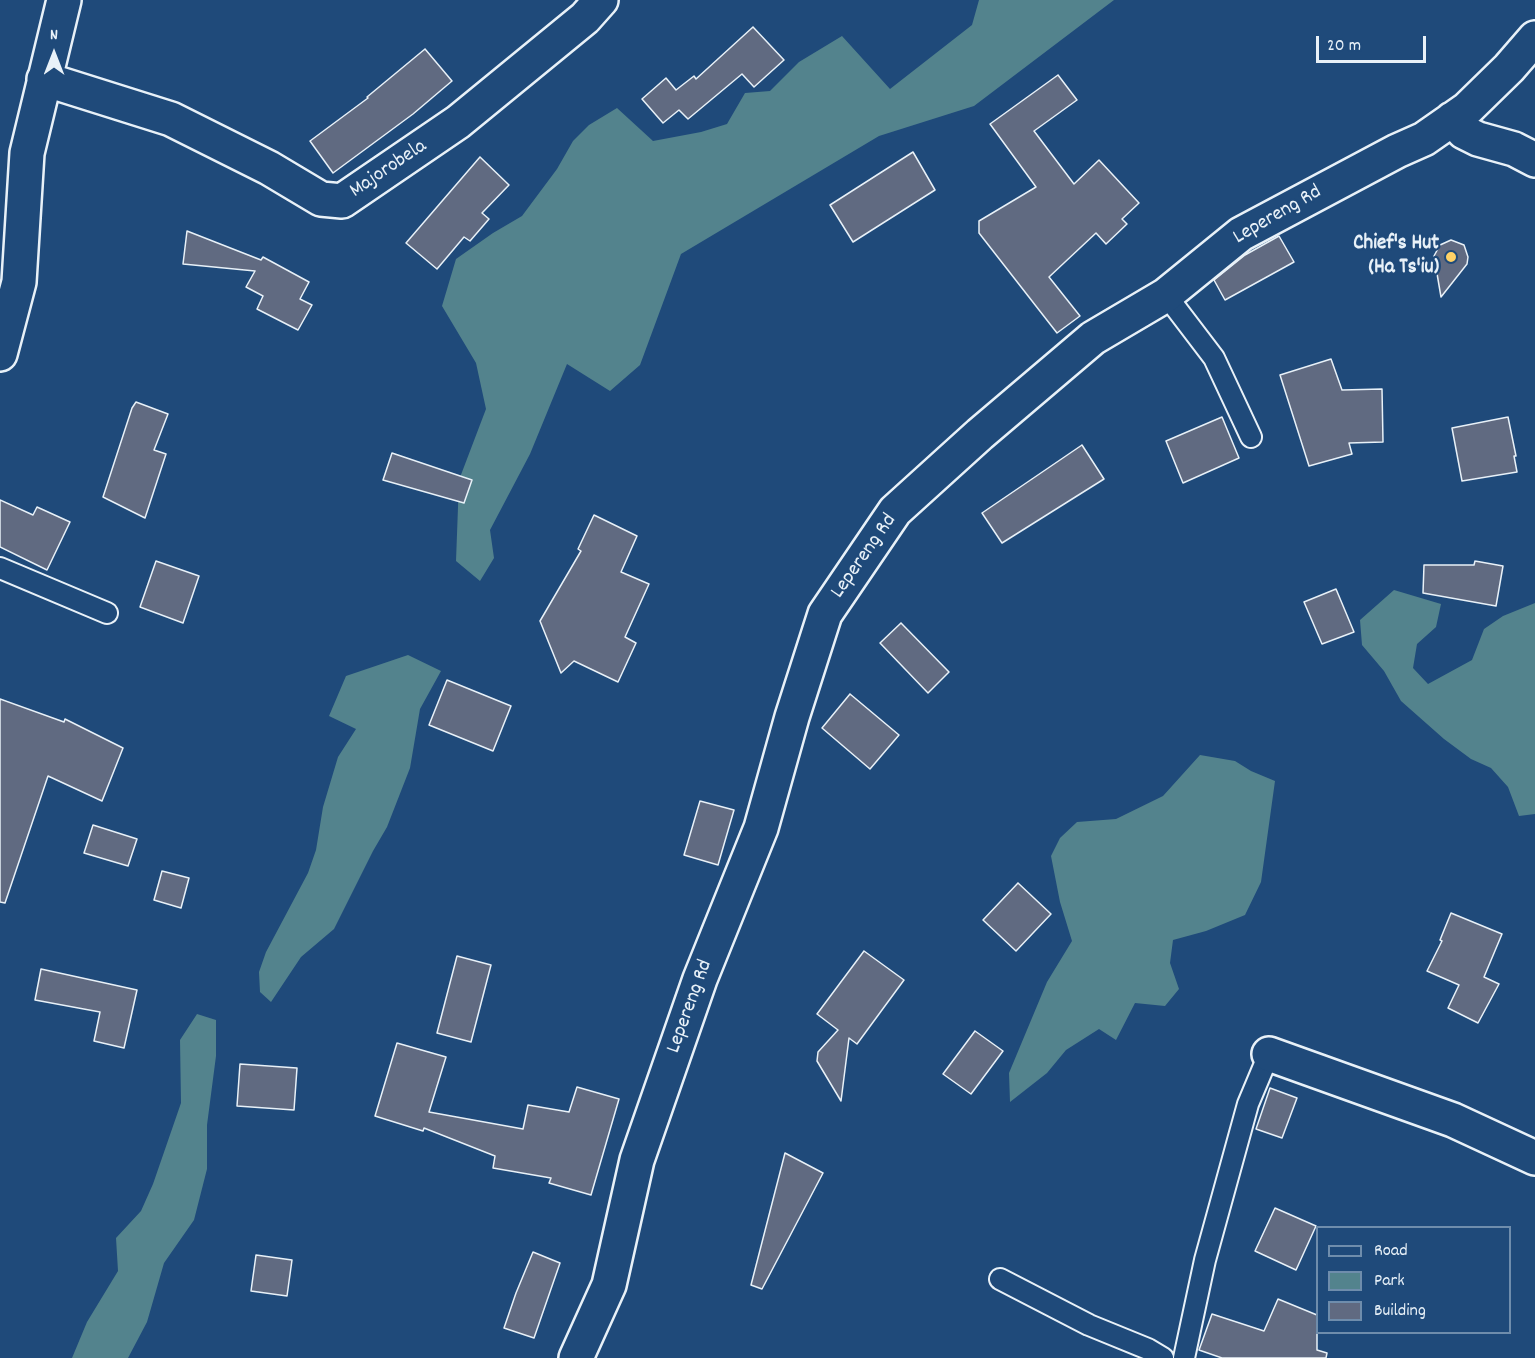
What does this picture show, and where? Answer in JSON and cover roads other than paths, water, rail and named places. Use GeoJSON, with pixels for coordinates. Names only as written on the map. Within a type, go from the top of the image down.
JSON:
{"type":"FeatureCollection","features":[{"type":"Feature","properties":{"kind":"street"},"geometry":{"type":"LineString","coordinates":[[0,354],[19,282],[27,153],[64,0]]}},
{"type":"Feature","properties":{"kind":"street","name":"Majorobela"},"geometry":{"type":"LineString","coordinates":[[44,80],[171,119],[269,168],[321,199],[342,201],[458,122],[585,18],[601,0]]}},
{"type":"Feature","properties":{"kind":"street","name":"Lepereng Rd"},"geometry":{"type":"LineString","coordinates":[[576,1358],[609,1285],[637,1160],[700,979],[761,828],[792,717],[825,614],[895,511],[980,434],[1093,338],[1166,295],[1241,234],[1424,139],[1467,109],[1509,68],[1535,38]]}},
{"type":"Feature","properties":{"kind":"street"},"geometry":{"type":"LineString","coordinates":[[1452,119],[1464,132],[1478,139],[1514,149],[1535,160]]}},
{"type":"Feature","properties":{"kind":"street"},"geometry":{"type":"LineString","coordinates":[[1269,1054],[1453,1120],[1535,1158]]}},
{"type":"Feature","properties":{"kind":"lane"},"geometry":{"type":"LineString","coordinates":[[1166,295],[1214,358],[1251,437]]}},
{"type":"Feature","properties":{"kind":"lane"},"geometry":{"type":"LineString","coordinates":[[0,568],[107,614]]}},
{"type":"Feature","properties":{"kind":"lane"},"geometry":{"type":"LineString","coordinates":[[1184,1358],[1205,1260],[1245,1115],[1269,1054]]}},
{"type":"Feature","properties":{"kind":"lane"},"geometry":{"type":"LineString","coordinates":[[1000,1279],[1089,1325],[1148,1349],[1163,1358]]}},
{"type":"Feature","properties":{"kind":"place","name":"Chief's Hut (Ha Ts'iu)"},"geometry":{"type":"Point","coordinates":[1451,257]}}]}
